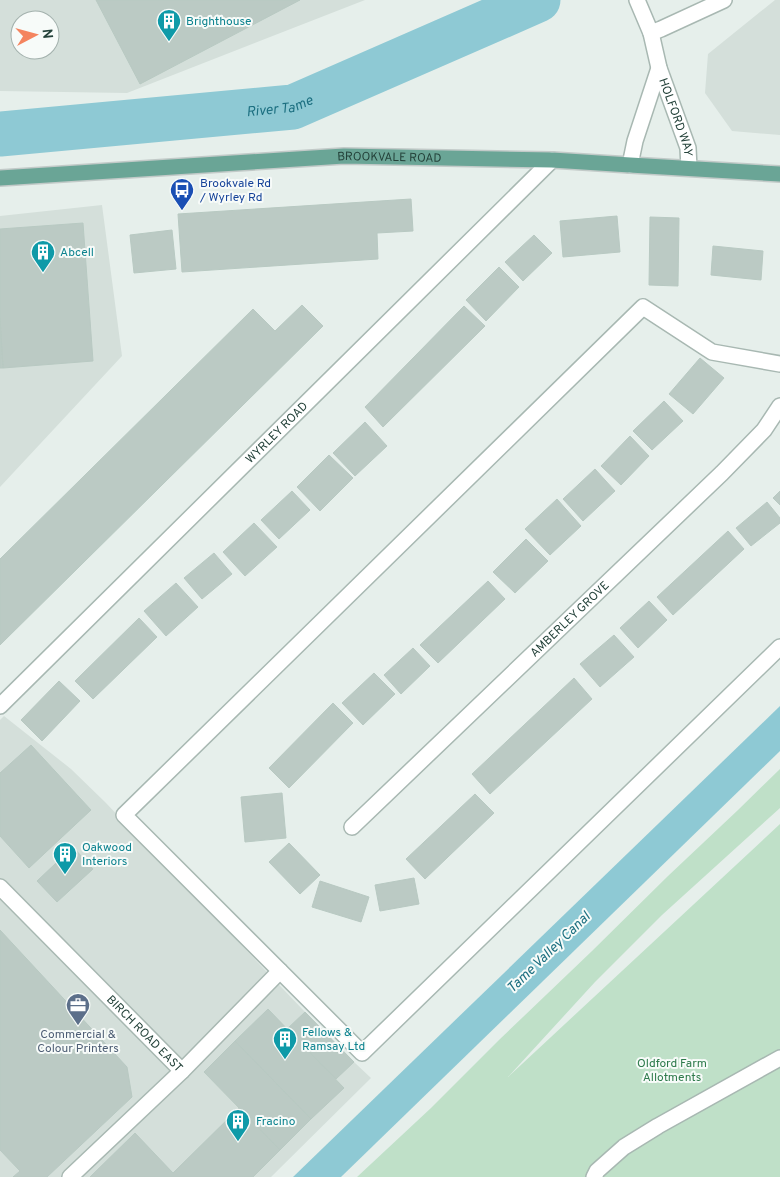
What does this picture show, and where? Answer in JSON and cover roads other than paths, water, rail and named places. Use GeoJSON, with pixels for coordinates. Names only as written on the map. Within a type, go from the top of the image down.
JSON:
{"type":"FeatureCollection","features":[{"type":"Feature","properties":{"kind":"main road","name":"BROOKVALE ROAD"},"geometry":{"type":"LineString","coordinates":[[0,178],[344,156],[552,160],[780,174]]}},
{"type":"Feature","properties":{"kind":"street","name":"HOLFORD WAY"},"geometry":{"type":"LineString","coordinates":[[637,0],[650,33],[659,68],[688,148],[689,168]]}},
{"type":"Feature","properties":{"kind":"street"},"geometry":{"type":"LineString","coordinates":[[650,33],[661,30],[724,0]]}},
{"type":"Feature","properties":{"kind":"street","name":"HOLFORD WAY"},"geometry":{"type":"LineString","coordinates":[[630,165],[635,141],[659,68]]}},
{"type":"Feature","properties":{"kind":"street","name":"WYRLEY ROAD"},"geometry":{"type":"LineString","coordinates":[[0,706],[552,160]]}},
{"type":"Feature","properties":{"kind":"street"},"geometry":{"type":"LineString","coordinates":[[780,364],[712,352],[642,307],[124,815],[362,1053],[780,647]]}},
{"type":"Feature","properties":{"kind":"street","name":"AMBERLEY GROVE"},"geometry":{"type":"LineString","coordinates":[[352,827],[722,473],[764,430],[780,406]]}},
{"type":"Feature","properties":{"kind":"street","name":"BIRCH ROAD EAST"},"geometry":{"type":"LineString","coordinates":[[0,887],[182,1071],[70,1177]]}},
{"type":"Feature","properties":{"kind":"street"},"geometry":{"type":"LineString","coordinates":[[182,1071],[280,971]]}},
{"type":"Feature","properties":{"kind":"street"},"geometry":{"type":"LineString","coordinates":[[594,1177],[597,1171],[624,1147],[780,1058]]}},
{"type":"Feature","properties":{"kind":"water","name":"Tame Valley Canal"},"geometry":{"type":"Polygon","coordinates":[[[780,706],[780,751],[341,1177],[293,1177],[780,706]]]}},
{"type":"Feature","properties":{"kind":"waterway","name":"River Tame"},"geometry":{"type":"LineString","coordinates":[[0,134],[293,107],[538,0]]}},
{"type":"Feature","properties":{"kind":"place","name":"Brighthouse"},"geometry":{"type":"Point","coordinates":[169,42]}},
{"type":"Feature","properties":{"kind":"place","name":"Brookvale Rd / Wyrley Rd"},"geometry":{"type":"Point","coordinates":[182,211]}},
{"type":"Feature","properties":{"kind":"place","name":"Abcell"},"geometry":{"type":"Point","coordinates":[43,273]}},
{"type":"Feature","properties":{"kind":"place","name":"Oakwood Interiors"},"geometry":{"type":"Point","coordinates":[65,875]}},
{"type":"Feature","properties":{"kind":"place","name":"Commercial & Colour Printers"},"geometry":{"type":"Point","coordinates":[78,1026]}},
{"type":"Feature","properties":{"kind":"place","name":"Fellows & Ramsay Ltd"},"geometry":{"type":"Point","coordinates":[285,1060]}},
{"type":"Feature","properties":{"kind":"place","name":"Fracino"},"geometry":{"type":"Point","coordinates":[238,1142]}},
{"type":"Feature","properties":{"kind":"park label","name":"Oldford Farm Allotments"},"geometry":{"type":"Point","coordinates":[672,1070]}}]}
